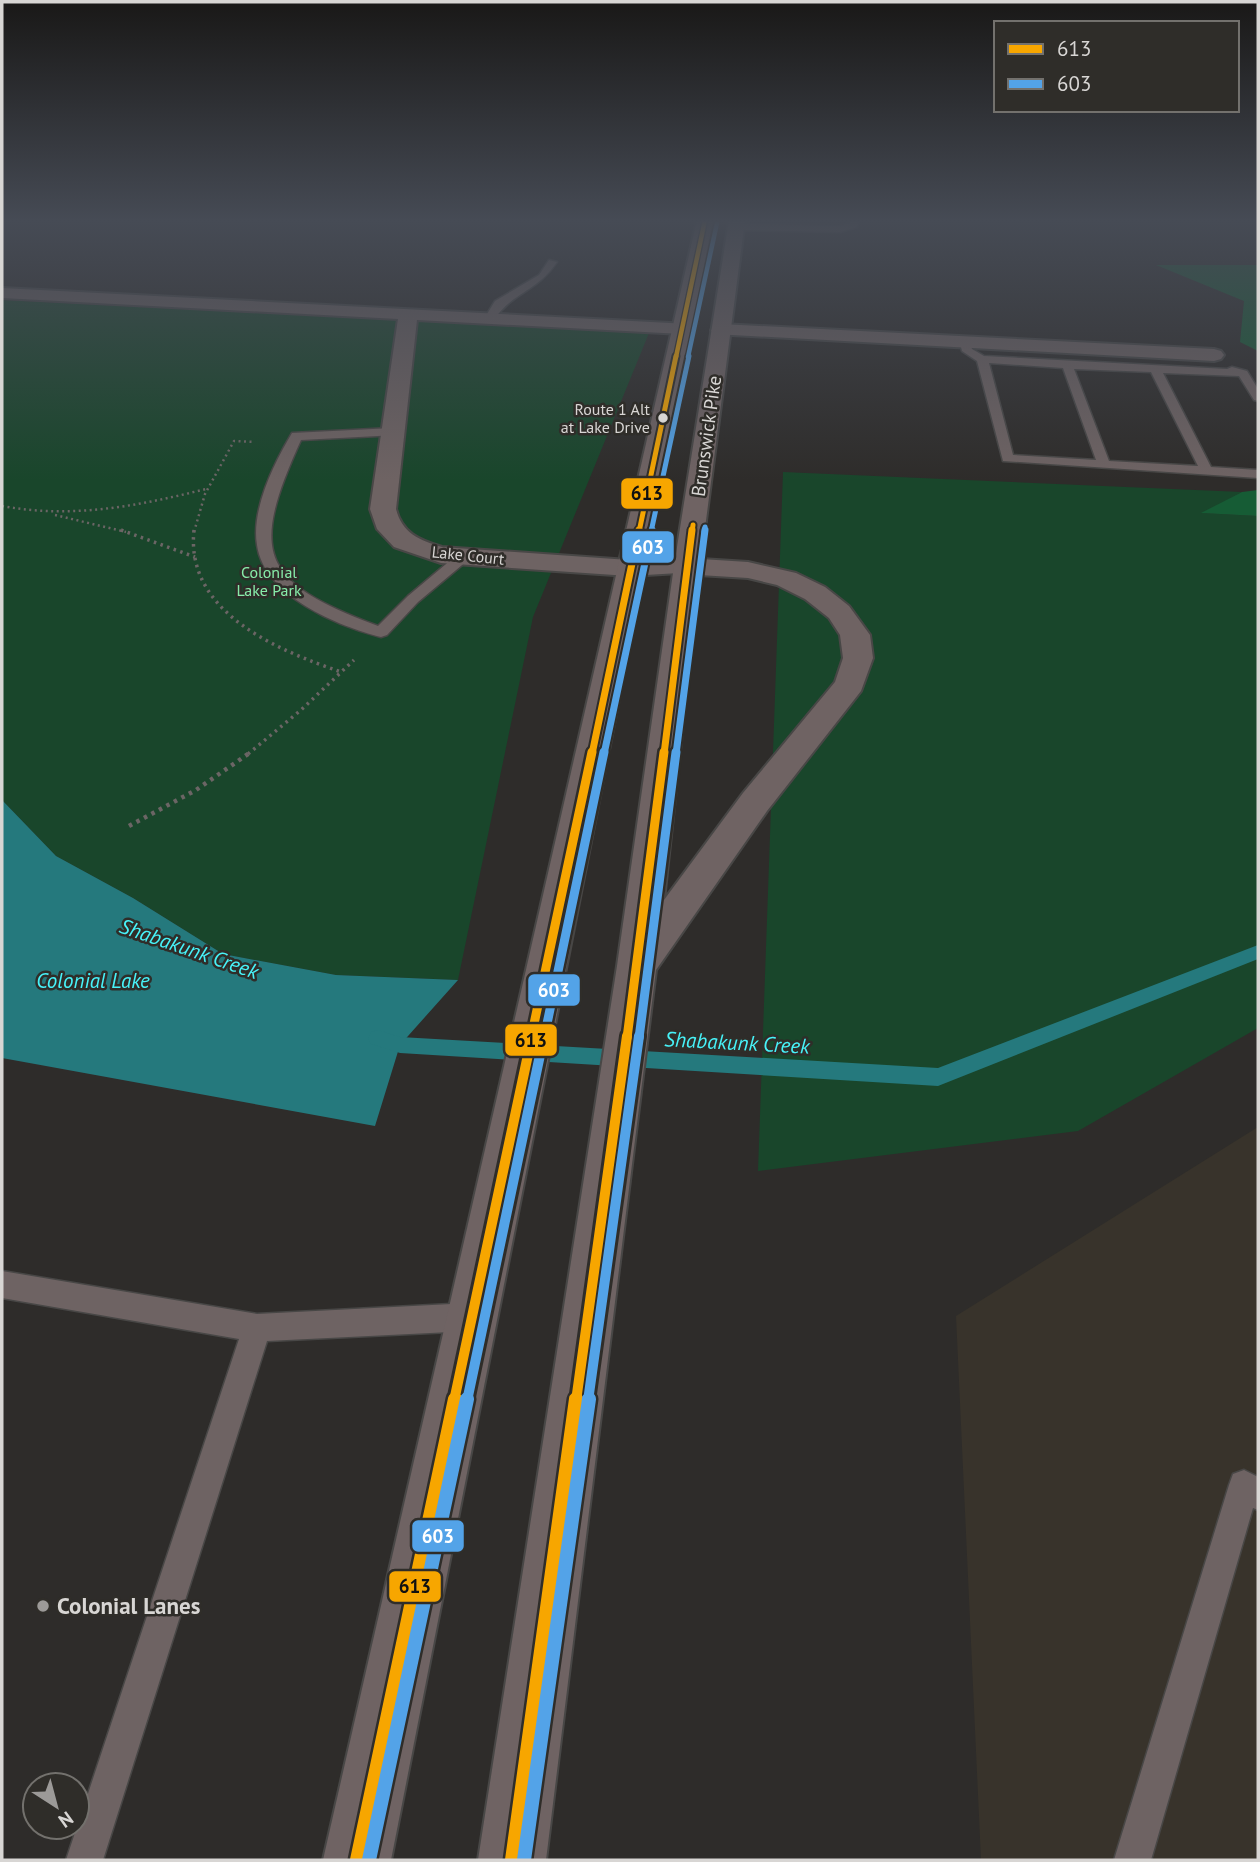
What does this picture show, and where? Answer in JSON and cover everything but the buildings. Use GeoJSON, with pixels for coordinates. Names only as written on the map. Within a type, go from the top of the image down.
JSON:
{"type":"FeatureCollection","features":[{"type":"Feature","properties":{"kind":"main road"},"geometry":{"type":"LineString","coordinates":[[357,1860],[686,307]]}},
{"type":"Feature","properties":{"kind":"main road","name":"Brunswick Pike"},"geometry":{"type":"LineString","coordinates":[[512,1860],[631,1013],[687,566],[724,307]]}},
{"type":"Feature","properties":{"kind":"main road"},"geometry":{"type":"LineString","coordinates":[[637,966],[755,802],[850,684],[858,658],[855,635],[839,612],[815,593],[786,579],[748,570],[687,566]]}},
{"type":"Feature","properties":{"kind":"street"},"geometry":{"type":"LineString","coordinates":[[271,307],[682,328]]}},
{"type":"Feature","properties":{"kind":"street","name":"Lake Court"},"geometry":{"type":"LineString","coordinates":[[408,314],[383,509],[385,524],[396,538],[415,548],[441,555],[629,568],[687,566]]}},
{"type":"Feature","properties":{"kind":"street"},"geometry":{"type":"LineString","coordinates":[[721,330],[1208,354]]}},
{"type":"Feature","properties":{"kind":"lane"},"geometry":{"type":"LineString","coordinates":[[489,318],[496,307]]}},
{"type":"Feature","properties":{"kind":"lane"},"geometry":{"type":"LineString","coordinates":[[965,342],[967,351],[982,359],[1243,373]]}},
{"type":"Feature","properties":{"kind":"lane"},"geometry":{"type":"LineString","coordinates":[[1208,354],[1208,364],[1243,373],[1258,398]]}},
{"type":"Feature","properties":{"kind":"lane"},"geometry":{"type":"LineString","coordinates":[[982,359],[1008,458],[1258,474]]}},
{"type":"Feature","properties":{"kind":"lane"},"geometry":{"type":"LineString","coordinates":[[1067,365],[1104,464]]}},
{"type":"Feature","properties":{"kind":"lane"},"geometry":{"type":"LineString","coordinates":[[1155,369],[1206,470]]}},
{"type":"Feature","properties":{"kind":"lane"},"geometry":{"type":"LineString","coordinates":[[393,432],[296,436],[275,485],[265,524],[264,547],[273,570],[295,591],[326,611],[381,632],[413,599],[463,557]]}},
{"type":"Feature","properties":{"kind":"lane"},"geometry":{"type":"LineString","coordinates":[[2,1284],[257,1328],[471,1317]]}},
{"type":"Feature","properties":{"kind":"lane"},"geometry":{"type":"LineString","coordinates":[[85,1860],[257,1328]]}},
{"type":"Feature","properties":{"kind":"lane"},"geometry":{"type":"LineString","coordinates":[[1132,1860],[1251,1490]]}},
{"type":"Feature","properties":{"kind":"path"},"geometry":{"type":"LineString","coordinates":[[52,514],[162,500],[207,489]]}},
{"type":"Feature","properties":{"kind":"path"},"geometry":{"type":"LineString","coordinates":[[2,506],[116,528],[195,557]]}},
{"type":"Feature","properties":{"kind":"path"},"geometry":{"type":"LineString","coordinates":[[129,826],[205,785],[261,745],[318,696],[381,632]]}},
{"type":"Feature","properties":{"kind":"shaded area"},"geometry":{"type":"Polygon","coordinates":[[[1258,1127],[1258,1860],[981,1860],[956,1316],[1258,1127]]]}},
{"type":"Feature","properties":{"kind":"green space","name":"Colonial Lake Park"},"geometry":{"type":"Polygon","coordinates":[[[2,307],[137,307],[649,333],[533,617],[458,980],[336,975],[223,954],[133,898],[56,856],[2,800],[2,307]]]}},
{"type":"Feature","properties":{"kind":"green space"},"geometry":{"type":"Polygon","coordinates":[[[1243,307],[1258,307],[1258,351],[1240,342],[1243,307]]]}},
{"type":"Feature","properties":{"kind":"green space"},"geometry":{"type":"Polygon","coordinates":[[[783,472],[1242,492],[1203,513],[1258,516],[1258,1028],[1078,1131],[758,1171],[783,472]]]}},
{"type":"Feature","properties":{"kind":"green space"},"geometry":{"type":"Polygon","coordinates":[[[1258,490],[1258,516],[1201,513],[1242,492],[1258,490]]]}},
{"type":"Feature","properties":{"kind":"water","name":"Colonial Lake"},"geometry":{"type":"Polygon","coordinates":[[[2,800],[56,856],[133,898],[223,954],[336,975],[458,980],[400,1045],[375,1126],[2,1058],[2,800]]]}},
{"type":"Feature","properties":{"kind":"waterway","name":"Shabakunk Creek"},"geometry":{"type":"LineString","coordinates":[[378,1038],[400,1045],[938,1077],[1258,952]]}},
{"type":"Feature","properties":{"kind":"transit line","name":"613"},"geometry":{"type":"LineString","coordinates":[[357,1860],[687,307]]}},
{"type":"Feature","properties":{"kind":"transit line","name":"603"},"geometry":{"type":"LineString","coordinates":[[369,1860],[699,307]]}},
{"type":"Feature","properties":{"kind":"transit line","name":"613"},"geometry":{"type":"LineString","coordinates":[[512,1860],[637,966],[693,525]]}},
{"type":"Feature","properties":{"kind":"transit line","name":"603"},"geometry":{"type":"LineString","coordinates":[[524,1860],[649,968],[705,527]]}},
{"type":"Feature","properties":{"kind":"place","name":"Route 1 Alt at Lake Drive"},"geometry":{"type":"Point","coordinates":[663,418]}},
{"type":"Feature","properties":{"kind":"place","name":"Colonial Lanes"},"geometry":{"type":"Point","coordinates":[43,1606]}}]}
